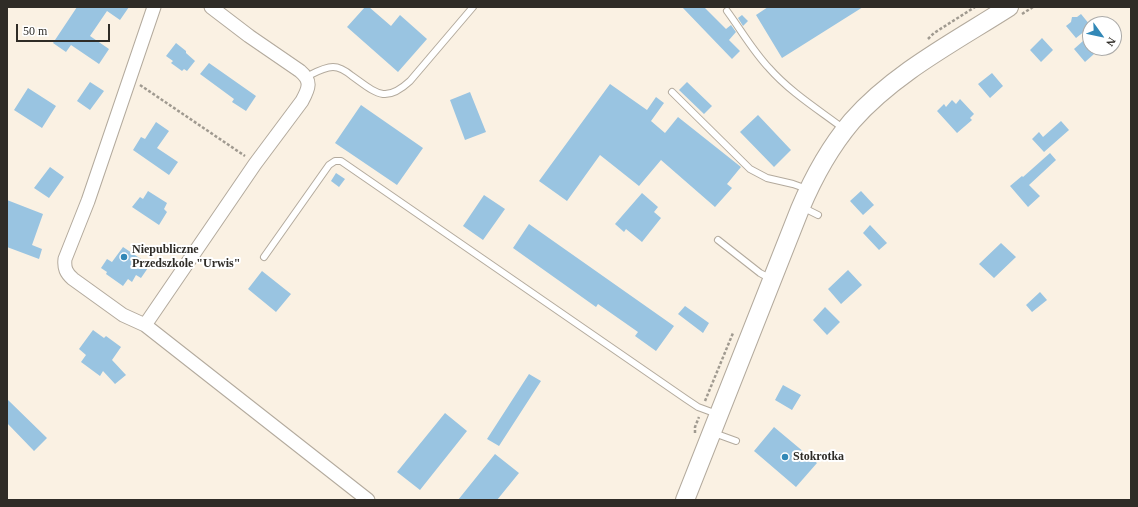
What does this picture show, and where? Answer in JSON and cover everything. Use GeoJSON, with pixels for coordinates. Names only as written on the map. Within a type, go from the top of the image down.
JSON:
{"type":"FeatureCollection","features":[{"type":"Feature","properties":{"kind":"main road"},"geometry":{"type":"LineString","coordinates":[[685,500],[801,207],[808,190],[826,157],[845,130],[865,107],[896,80],[1015,11]]}},
{"type":"Feature","properties":{"kind":"street"},"geometry":{"type":"LineString","coordinates":[[154,7],[88,202],[65,260],[64,266],[67,273],[123,315],[144,324],[368,500]]}},
{"type":"Feature","properties":{"kind":"street"},"geometry":{"type":"LineString","coordinates":[[144,324],[255,164],[308,91],[306,76],[211,7]]}},
{"type":"Feature","properties":{"kind":"lane"},"geometry":{"type":"LineString","coordinates":[[306,76],[332,67],[340,68],[372,90],[382,95],[391,95],[410,81],[473,7]]}},
{"type":"Feature","properties":{"kind":"lane"},"geometry":{"type":"LineString","coordinates":[[727,11],[758,55],[776,75],[800,96],[845,130]]}},
{"type":"Feature","properties":{"kind":"lane"},"geometry":{"type":"LineString","coordinates":[[672,92],[750,169],[767,178],[794,184],[808,190]]}},
{"type":"Feature","properties":{"kind":"lane"},"geometry":{"type":"LineString","coordinates":[[264,257],[329,165],[335,161],[341,161],[686,399],[698,407],[718,415]]}},
{"type":"Feature","properties":{"kind":"lane"},"geometry":{"type":"LineString","coordinates":[[801,207],[818,215]]}},
{"type":"Feature","properties":{"kind":"lane"},"geometry":{"type":"LineString","coordinates":[[718,240],[760,273],[772,279]]}},
{"type":"Feature","properties":{"kind":"lane"},"geometry":{"type":"LineString","coordinates":[[712,432],[736,442]]}},
{"type":"Feature","properties":{"kind":"path"},"geometry":{"type":"LineString","coordinates":[[1015,11],[1033,7]]}},
{"type":"Feature","properties":{"kind":"path"},"geometry":{"type":"LineString","coordinates":[[130,78],[255,164]]}},
{"type":"Feature","properties":{"kind":"building"},"geometry":{"type":"Polygon","coordinates":[[[77,7],[129,7],[120,20],[107,11],[90,36],[109,49],[99,64],[71,45],[66,52],[53,43],[77,7]]]}},
{"type":"Feature","properties":{"kind":"building"},"geometry":{"type":"Polygon","coordinates":[[[365,7],[369,7],[391,26],[400,15],[427,39],[398,72],[347,27],[365,7]]]}},
{"type":"Feature","properties":{"kind":"building"},"geometry":{"type":"Polygon","coordinates":[[[682,7],[704,7],[726,29],[731,25],[736,32],[729,40],[740,51],[732,59],[682,7]]]}},
{"type":"Feature","properties":{"kind":"building"},"geometry":{"type":"Polygon","coordinates":[[[768,7],[863,7],[782,58],[756,15],[768,7]]]}},
{"type":"Feature","properties":{"kind":"building"},"geometry":{"type":"Polygon","coordinates":[[[1081,14],[1083,16],[1082,33],[1076,38],[1066,26],[1071,22],[1072,17],[1077,17],[1081,14]]]}},
{"type":"Feature","properties":{"kind":"building"},"geometry":{"type":"Polygon","coordinates":[[[742,15],[748,21],[743,26],[738,18],[742,15]]]}},
{"type":"Feature","properties":{"kind":"building"},"geometry":{"type":"Polygon","coordinates":[[[1042,38],[1053,50],[1041,62],[1030,50],[1042,38]]]}},
{"type":"Feature","properties":{"kind":"building"},"geometry":{"type":"Polygon","coordinates":[[[1082,42],[1082,56],[1092,56],[1085,62],[1074,49],[1082,42]]]}},
{"type":"Feature","properties":{"kind":"building"},"geometry":{"type":"Polygon","coordinates":[[[176,43],[195,61],[187,71],[184,69],[182,71],[171,63],[173,61],[166,56],[176,43]]]}},
{"type":"Feature","properties":{"kind":"building"},"geometry":{"type":"Polygon","coordinates":[[[209,63],[256,96],[246,111],[232,102],[234,99],[200,74],[209,63]]]}},
{"type":"Feature","properties":{"kind":"building"},"geometry":{"type":"Polygon","coordinates":[[[992,73],[1003,86],[990,98],[978,84],[992,73]]]}},
{"type":"Feature","properties":{"kind":"building"},"geometry":{"type":"Polygon","coordinates":[[[90,82],[104,91],[90,110],[77,101],[90,82]]]}},
{"type":"Feature","properties":{"kind":"building"},"geometry":{"type":"Polygon","coordinates":[[[687,82],[712,106],[704,114],[679,90],[687,82]]]}},
{"type":"Feature","properties":{"kind":"building"},"geometry":{"type":"Polygon","coordinates":[[[610,84],[647,110],[656,97],[664,103],[651,121],[665,133],[678,117],[741,167],[727,184],[732,188],[715,207],[661,160],[639,186],[600,155],[567,201],[539,181],[610,84]]]}},
{"type":"Feature","properties":{"kind":"building"},"geometry":{"type":"Polygon","coordinates":[[[28,88],[56,106],[42,128],[14,110],[28,88]]]}},
{"type":"Feature","properties":{"kind":"building"},"geometry":{"type":"Polygon","coordinates":[[[470,92],[486,132],[465,140],[450,100],[470,92]]]}},
{"type":"Feature","properties":{"kind":"building"},"geometry":{"type":"Polygon","coordinates":[[[960,99],[974,114],[970,118],[972,120],[957,133],[937,111],[944,104],[946,107],[952,100],[956,104],[960,99]]]}},
{"type":"Feature","properties":{"kind":"building"},"geometry":{"type":"Polygon","coordinates":[[[361,105],[423,148],[397,185],[335,143],[361,105]]]}},
{"type":"Feature","properties":{"kind":"building"},"geometry":{"type":"Polygon","coordinates":[[[758,115],[791,150],[774,167],[740,132],[758,115]]]}},
{"type":"Feature","properties":{"kind":"building"},"geometry":{"type":"Polygon","coordinates":[[[1061,121],[1069,130],[1044,152],[1032,139],[1039,132],[1043,137],[1061,121]]]}},
{"type":"Feature","properties":{"kind":"building"},"geometry":{"type":"Polygon","coordinates":[[[156,122],[169,131],[157,148],[178,162],[169,175],[133,150],[141,137],[145,139],[156,122]]]}},
{"type":"Feature","properties":{"kind":"building"},"geometry":{"type":"Polygon","coordinates":[[[1050,153],[1056,160],[1029,185],[1040,196],[1028,207],[1010,186],[1022,176],[1023,177],[1050,153]]]}},
{"type":"Feature","properties":{"kind":"building"},"geometry":{"type":"Polygon","coordinates":[[[50,167],[64,177],[49,198],[34,188],[50,167]]]}},
{"type":"Feature","properties":{"kind":"building"},"geometry":{"type":"Polygon","coordinates":[[[336,173],[345,179],[339,187],[331,181],[336,173]]]}},
{"type":"Feature","properties":{"kind":"building"},"geometry":{"type":"Polygon","coordinates":[[[148,191],[167,203],[164,209],[167,212],[159,225],[132,207],[140,197],[143,199],[148,191]]]}},
{"type":"Feature","properties":{"kind":"building"},"geometry":{"type":"Polygon","coordinates":[[[861,191],[874,205],[863,215],[850,201],[861,191]]]}},
{"type":"Feature","properties":{"kind":"building"},"geometry":{"type":"Polygon","coordinates":[[[642,193],[658,207],[654,212],[661,218],[642,242],[626,229],[624,232],[615,224],[642,193]]]}},
{"type":"Feature","properties":{"kind":"building"},"geometry":{"type":"Polygon","coordinates":[[[484,195],[505,209],[483,240],[463,226],[484,195]]]}},
{"type":"Feature","properties":{"kind":"building"},"geometry":{"type":"Polygon","coordinates":[[[7,200],[43,214],[32,245],[42,249],[39,259],[7,247],[7,200]]]}},
{"type":"Feature","properties":{"kind":"building"},"geometry":{"type":"Polygon","coordinates":[[[529,224],[674,326],[656,351],[635,336],[638,332],[598,304],[596,307],[513,248],[529,224]]]}},
{"type":"Feature","properties":{"kind":"building"},"geometry":{"type":"Polygon","coordinates":[[[870,225],[887,243],[879,250],[863,233],[870,225]]]}},
{"type":"Feature","properties":{"kind":"building"},"geometry":{"type":"Polygon","coordinates":[[[1001,243],[1016,257],[994,278],[979,264],[1001,243]]]}},
{"type":"Feature","properties":{"kind":"building"},"geometry":{"type":"Polygon","coordinates":[[[123,247],[150,265],[141,278],[136,275],[132,282],[128,279],[123,286],[106,274],[107,272],[101,268],[107,259],[112,262],[123,247]]]}},
{"type":"Feature","properties":{"kind":"building"},"geometry":{"type":"Polygon","coordinates":[[[848,270],[862,285],[841,304],[828,289],[848,270]]]}},
{"type":"Feature","properties":{"kind":"building"},"geometry":{"type":"Polygon","coordinates":[[[262,271],[291,294],[276,312],[248,289],[262,271]]]}},
{"type":"Feature","properties":{"kind":"building"},"geometry":{"type":"Polygon","coordinates":[[[1040,292],[1047,300],[1032,312],[1026,305],[1040,292]]]}},
{"type":"Feature","properties":{"kind":"building"},"geometry":{"type":"Polygon","coordinates":[[[685,306],[709,323],[703,333],[678,314],[685,306]]]}},
{"type":"Feature","properties":{"kind":"building"},"geometry":{"type":"Polygon","coordinates":[[[825,307],[840,322],[827,335],[813,320],[825,307]]]}},
{"type":"Feature","properties":{"kind":"building"},"geometry":{"type":"Polygon","coordinates":[[[93,330],[104,338],[106,336],[121,347],[112,360],[126,375],[115,384],[103,371],[100,376],[81,362],[86,355],[79,349],[93,330]]]}},
{"type":"Feature","properties":{"kind":"building"},"geometry":{"type":"Polygon","coordinates":[[[529,374],[541,381],[499,446],[487,439],[529,374]]]}},
{"type":"Feature","properties":{"kind":"building"},"geometry":{"type":"Polygon","coordinates":[[[783,385],[801,395],[792,410],[775,400],[783,385]]]}},
{"type":"Feature","properties":{"kind":"building"},"geometry":{"type":"Polygon","coordinates":[[[7,399],[47,438],[34,451],[7,423],[7,399]]]}},
{"type":"Feature","properties":{"kind":"building"},"geometry":{"type":"Polygon","coordinates":[[[445,413],[467,431],[420,490],[397,472],[445,413]]]}},
{"type":"Feature","properties":{"kind":"building","name":"Stokrotka"},"geometry":{"type":"Polygon","coordinates":[[[774,427],[817,463],[796,487],[754,451],[774,427]]]}},
{"type":"Feature","properties":{"kind":"building"},"geometry":{"type":"Polygon","coordinates":[[[495,454],[519,473],[497,500],[458,500],[495,454]]]}},
{"type":"Feature","properties":{"kind":"place","name":"Niepubliczne Przedszkole \"Urwis\""},"geometry":{"type":"Point","coordinates":[124,257]}},
{"type":"Feature","properties":{"kind":"place","name":"Stokrotka"},"geometry":{"type":"Point","coordinates":[785,457]}}]}
